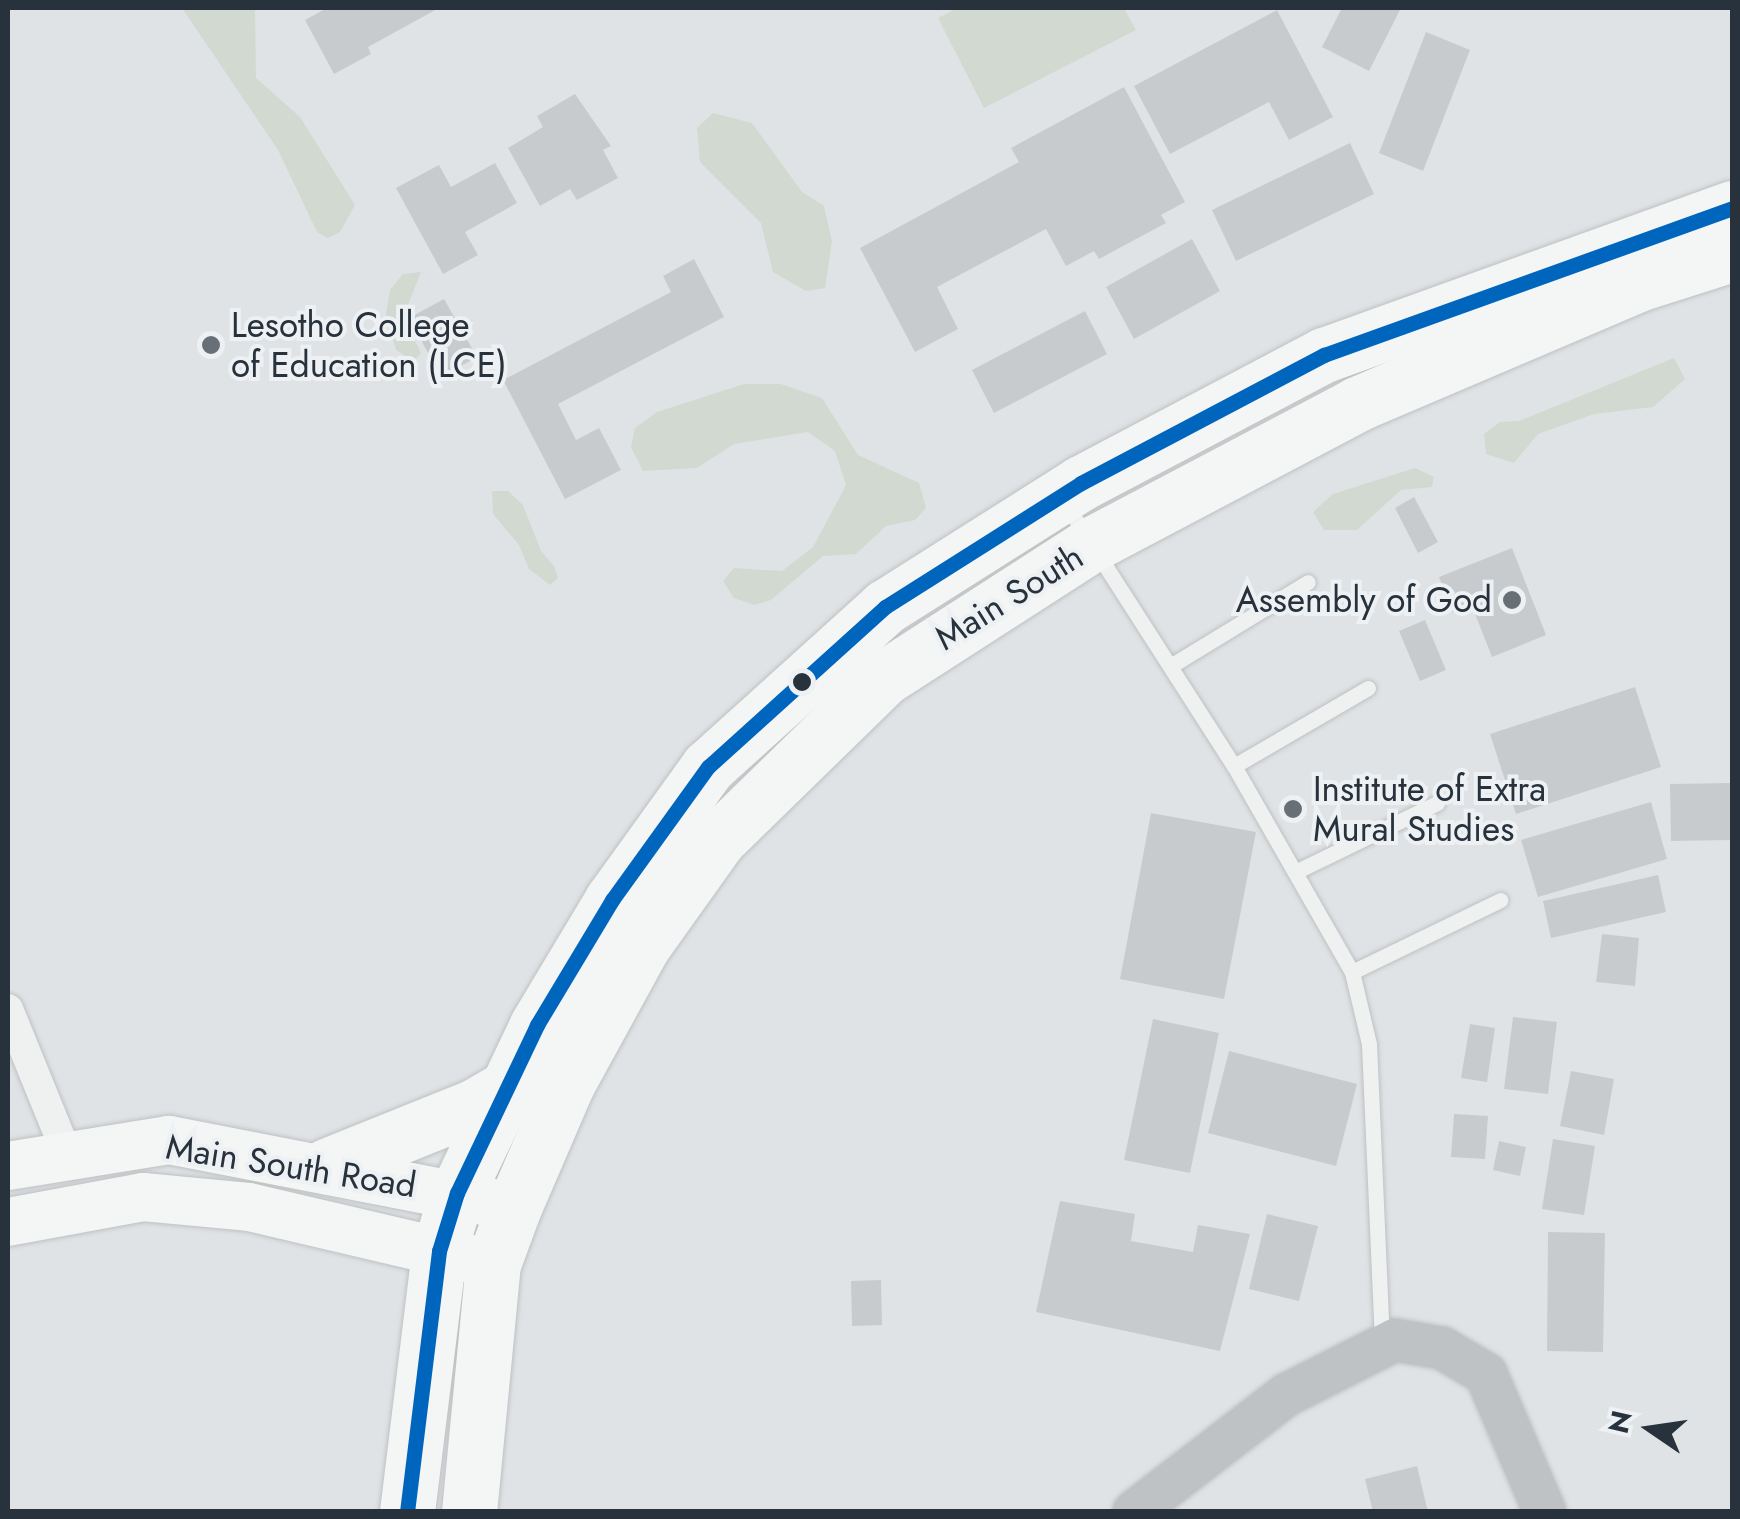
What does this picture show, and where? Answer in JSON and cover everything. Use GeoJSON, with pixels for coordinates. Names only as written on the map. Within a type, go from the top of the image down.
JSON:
{"type":"FeatureCollection","features":[{"type":"Feature","properties":{"kind":"highway","name":"Main South"},"geometry":{"type":"LineString","coordinates":[[407,1512],[439,1251],[457,1193],[506,1088],[612,900],[708,767],[885,607],[1060,496],[1324,356],[1732,208]]}},
{"type":"Feature","properties":{"kind":"highway","name":"Main South"},"geometry":{"type":"LineString","coordinates":[[469,1512],[493,1264],[514,1207],[566,1086],[642,946],[719,839],[884,678],[1092,544],[1358,404],[1638,284],[1732,254]]}},
{"type":"Feature","properties":{"kind":"highway"},"geometry":{"type":"LineString","coordinates":[[326,1166],[473,1108],[506,1088]]}},
{"type":"Feature","properties":{"kind":"main road","name":"Main South Road"},"geometry":{"type":"LineString","coordinates":[[8,1166],[169,1140],[326,1166],[514,1207]]}},
{"type":"Feature","properties":{"kind":"main road","name":"Main South Road"},"geometry":{"type":"LineString","coordinates":[[8,1222],[143,1196],[249,1207],[493,1264]]}},
{"type":"Feature","properties":{"kind":"main road"},"geometry":{"type":"LineString","coordinates":[[1134,1512],[1286,1395],[1395,1340],[1442,1348],[1486,1374],[1545,1512]]}},
{"type":"Feature","properties":{"kind":"street"},"geometry":{"type":"LineString","coordinates":[[8,1008],[67,1154]]}},
{"type":"Feature","properties":{"kind":"lane"},"geometry":{"type":"LineString","coordinates":[[1060,496],[1234,766],[1352,972],[1369,1044],[1382,1346]]}},
{"type":"Feature","properties":{"kind":"lane"},"geometry":{"type":"LineString","coordinates":[[1172,665],[1308,582]]}},
{"type":"Feature","properties":{"kind":"lane"},"geometry":{"type":"LineString","coordinates":[[1234,766],[1368,688]]}},
{"type":"Feature","properties":{"kind":"lane"},"geometry":{"type":"LineString","coordinates":[[1295,872],[1437,803]]}},
{"type":"Feature","properties":{"kind":"lane"},"geometry":{"type":"LineString","coordinates":[[1352,972],[1500,900]]}},
{"type":"Feature","properties":{"kind":"shaded area"},"geometry":{"type":"Polygon","coordinates":[[[182,8],[255,8],[256,78],[300,117],[355,205],[340,232],[328,238],[317,232],[278,150],[182,8]]]}},
{"type":"Feature","properties":{"kind":"shaded area"},"geometry":{"type":"Polygon","coordinates":[[[958,8],[1124,8],[1136,30],[984,108],[938,18],[958,8]]]}},
{"type":"Feature","properties":{"kind":"shaded area"},"geometry":{"type":"Polygon","coordinates":[[[713,113],[752,123],[802,192],[824,206],[832,241],[825,288],[806,291],[773,272],[761,223],[700,162],[697,128],[713,113]]]}},
{"type":"Feature","properties":{"kind":"shaded area"},"geometry":{"type":"Polygon","coordinates":[[[421,272],[403,317],[421,353],[413,361],[396,350],[386,314],[390,290],[403,274],[421,272]]]}},
{"type":"Feature","properties":{"kind":"shaded area"},"geometry":{"type":"Polygon","coordinates":[[[1674,358],[1685,379],[1653,407],[1594,414],[1538,434],[1514,463],[1486,454],[1484,434],[1500,422],[1519,421],[1674,358]]]}},
{"type":"Feature","properties":{"kind":"shaded area"},"geometry":{"type":"Polygon","coordinates":[[[744,384],[781,384],[822,398],[858,455],[919,483],[926,508],[915,520],[886,526],[856,554],[823,556],[771,600],[754,605],[734,598],[723,581],[734,568],[782,571],[813,547],[846,485],[835,451],[808,432],[734,444],[697,468],[643,471],[631,447],[635,428],[657,412],[744,384]]]}},
{"type":"Feature","properties":{"kind":"shaded area"},"geometry":{"type":"Polygon","coordinates":[[[1415,468],[1434,477],[1432,487],[1401,490],[1357,530],[1324,530],[1313,512],[1333,494],[1415,468]]]}},
{"type":"Feature","properties":{"kind":"shaded area"},"geometry":{"type":"Polygon","coordinates":[[[492,491],[508,491],[523,505],[541,551],[554,566],[558,578],[550,585],[529,569],[519,545],[493,514],[492,491]]]}},
{"type":"Feature","properties":{"kind":"building"},"geometry":{"type":"Polygon","coordinates":[[[327,8],[439,8],[368,47],[371,54],[334,74],[305,20],[327,8]]]}},
{"type":"Feature","properties":{"kind":"building"},"geometry":{"type":"Polygon","coordinates":[[[1342,8],[1401,8],[1369,71],[1322,47],[1342,8]]]}},
{"type":"Feature","properties":{"kind":"building"},"geometry":{"type":"Polygon","coordinates":[[[1277,10],[1333,117],[1289,140],[1269,102],[1170,154],[1134,86],[1277,10]]]}},
{"type":"Feature","properties":{"kind":"building"},"geometry":{"type":"Polygon","coordinates":[[[1426,32],[1470,50],[1423,171],[1379,153],[1426,32]]]}},
{"type":"Feature","properties":{"kind":"building"},"geometry":{"type":"Polygon","coordinates":[[[1124,87],[1185,202],[1161,215],[1166,223],[1099,259],[1094,251],[1066,266],[1046,229],[937,287],[958,329],[915,352],[860,248],[1019,162],[1011,148],[1124,87]]]}},
{"type":"Feature","properties":{"kind":"building"},"geometry":{"type":"Polygon","coordinates":[[[575,94],[611,146],[603,150],[618,178],[577,200],[570,189],[540,206],[508,148],[543,127],[537,116],[575,94]]]}},
{"type":"Feature","properties":{"kind":"building"},"geometry":{"type":"Polygon","coordinates":[[[1350,143],[1374,194],[1236,261],[1212,210],[1350,143]]]}},
{"type":"Feature","properties":{"kind":"building"},"geometry":{"type":"Polygon","coordinates":[[[495,163],[517,203],[465,232],[478,255],[443,274],[396,188],[439,165],[451,187],[495,163]]]}},
{"type":"Feature","properties":{"kind":"building"},"geometry":{"type":"Polygon","coordinates":[[[1192,239],[1220,291],[1134,339],[1106,287],[1192,239]]]}},
{"type":"Feature","properties":{"kind":"building"},"geometry":{"type":"Polygon","coordinates":[[[694,259],[724,317],[558,404],[576,440],[599,428],[621,470],[565,499],[503,380],[671,292],[663,276],[694,259]]]}},
{"type":"Feature","properties":{"kind":"building"},"geometry":{"type":"Polygon","coordinates":[[[444,299],[477,357],[441,377],[409,318],[444,299]]]}},
{"type":"Feature","properties":{"kind":"building"},"geometry":{"type":"Polygon","coordinates":[[[1085,311],[1107,354],[994,413],[972,370],[1085,311]]]}},
{"type":"Feature","properties":{"kind":"building"},"geometry":{"type":"Polygon","coordinates":[[[1414,497],[1438,542],[1418,553],[1395,508],[1414,497]]]}},
{"type":"Feature","properties":{"kind":"building"},"geometry":{"type":"Polygon","coordinates":[[[1512,548],[1546,635],[1492,657],[1472,606],[1453,613],[1439,577],[1512,548]]]}},
{"type":"Feature","properties":{"kind":"building"},"geometry":{"type":"Polygon","coordinates":[[[1425,620],[1446,670],[1420,681],[1399,631],[1425,620]]]}},
{"type":"Feature","properties":{"kind":"building"},"geometry":{"type":"Polygon","coordinates":[[[1635,687],[1661,767],[1516,814],[1490,734],[1635,687]]]}},
{"type":"Feature","properties":{"kind":"building"},"geometry":{"type":"Polygon","coordinates":[[[1732,783],[1732,840],[1671,841],[1670,784],[1732,783]]]}},
{"type":"Feature","properties":{"kind":"building"},"geometry":{"type":"Polygon","coordinates":[[[1651,802],[1667,859],[1538,897],[1521,840],[1651,802]]]}},
{"type":"Feature","properties":{"kind":"building"},"geometry":{"type":"Polygon","coordinates":[[[1151,813],[1256,832],[1224,999],[1120,979],[1151,813]]]}},
{"type":"Feature","properties":{"kind":"building"},"geometry":{"type":"Polygon","coordinates":[[[1658,875],[1666,912],[1551,938],[1543,901],[1658,875]]]}},
{"type":"Feature","properties":{"kind":"building"},"geometry":{"type":"Polygon","coordinates":[[[1602,934],[1639,938],[1635,986],[1596,982],[1602,934]]]}},
{"type":"Feature","properties":{"kind":"building"},"geometry":{"type":"Polygon","coordinates":[[[1513,1017],[1557,1022],[1548,1094],[1504,1089],[1513,1017]]]}},
{"type":"Feature","properties":{"kind":"building"},"geometry":{"type":"Polygon","coordinates":[[[1153,1019],[1219,1033],[1190,1173],[1124,1160],[1153,1019]]]}},
{"type":"Feature","properties":{"kind":"building"},"geometry":{"type":"Polygon","coordinates":[[[1470,1024],[1495,1028],[1487,1082],[1461,1078],[1470,1024]]]}},
{"type":"Feature","properties":{"kind":"building"},"geometry":{"type":"Polygon","coordinates":[[[1229,1051],[1357,1084],[1336,1166],[1208,1133],[1229,1051]]]}},
{"type":"Feature","properties":{"kind":"building"},"geometry":{"type":"Polygon","coordinates":[[[1571,1071],[1614,1079],[1604,1135],[1560,1126],[1571,1071]]]}},
{"type":"Feature","properties":{"kind":"building"},"geometry":{"type":"Polygon","coordinates":[[[1454,1114],[1488,1116],[1485,1159],[1451,1157],[1454,1114]]]}},
{"type":"Feature","properties":{"kind":"building"},"geometry":{"type":"Polygon","coordinates":[[[1553,1139],[1595,1146],[1584,1215],[1542,1209],[1553,1139]]]}},
{"type":"Feature","properties":{"kind":"building"},"geometry":{"type":"Polygon","coordinates":[[[1499,1141],[1526,1147],[1520,1176],[1493,1170],[1499,1141]]]}},
{"type":"Feature","properties":{"kind":"building"},"geometry":{"type":"Polygon","coordinates":[[[1060,1201],[1135,1214],[1131,1241],[1193,1252],[1198,1225],[1250,1234],[1220,1351],[1036,1312],[1060,1201]]]}},
{"type":"Feature","properties":{"kind":"building"},"geometry":{"type":"Polygon","coordinates":[[[1267,1214],[1318,1226],[1299,1301],[1249,1289],[1267,1214]]]}},
{"type":"Feature","properties":{"kind":"building"},"geometry":{"type":"Polygon","coordinates":[[[1548,1232],[1605,1233],[1603,1352],[1547,1351],[1548,1232]]]}},
{"type":"Feature","properties":{"kind":"building"},"geometry":{"type":"Polygon","coordinates":[[[881,1280],[882,1325],[852,1326],[851,1281],[881,1280]]]}},
{"type":"Feature","properties":{"kind":"building"},"geometry":{"type":"Polygon","coordinates":[[[1417,1466],[1428,1512],[1373,1512],[1365,1479],[1417,1466]]]}},
{"type":"Feature","properties":{"kind":"transit line"},"geometry":{"type":"LineString","coordinates":[[407,1512],[439,1251],[457,1193],[537,1025],[612,900],[708,767],[885,607],[1081,483],[1324,355],[1732,208]]}},
{"type":"Feature","properties":{"kind":"place","name":"Lesotho College of Education (LCE)"},"geometry":{"type":"Point","coordinates":[211,345]}},
{"type":"Feature","properties":{"kind":"place","name":"Assembly of God"},"geometry":{"type":"Point","coordinates":[1512,600]}},
{"type":"Feature","properties":{"kind":"place","name":"Institute of Extra Mural Studies"},"geometry":{"type":"Point","coordinates":[1293,809]}}]}
